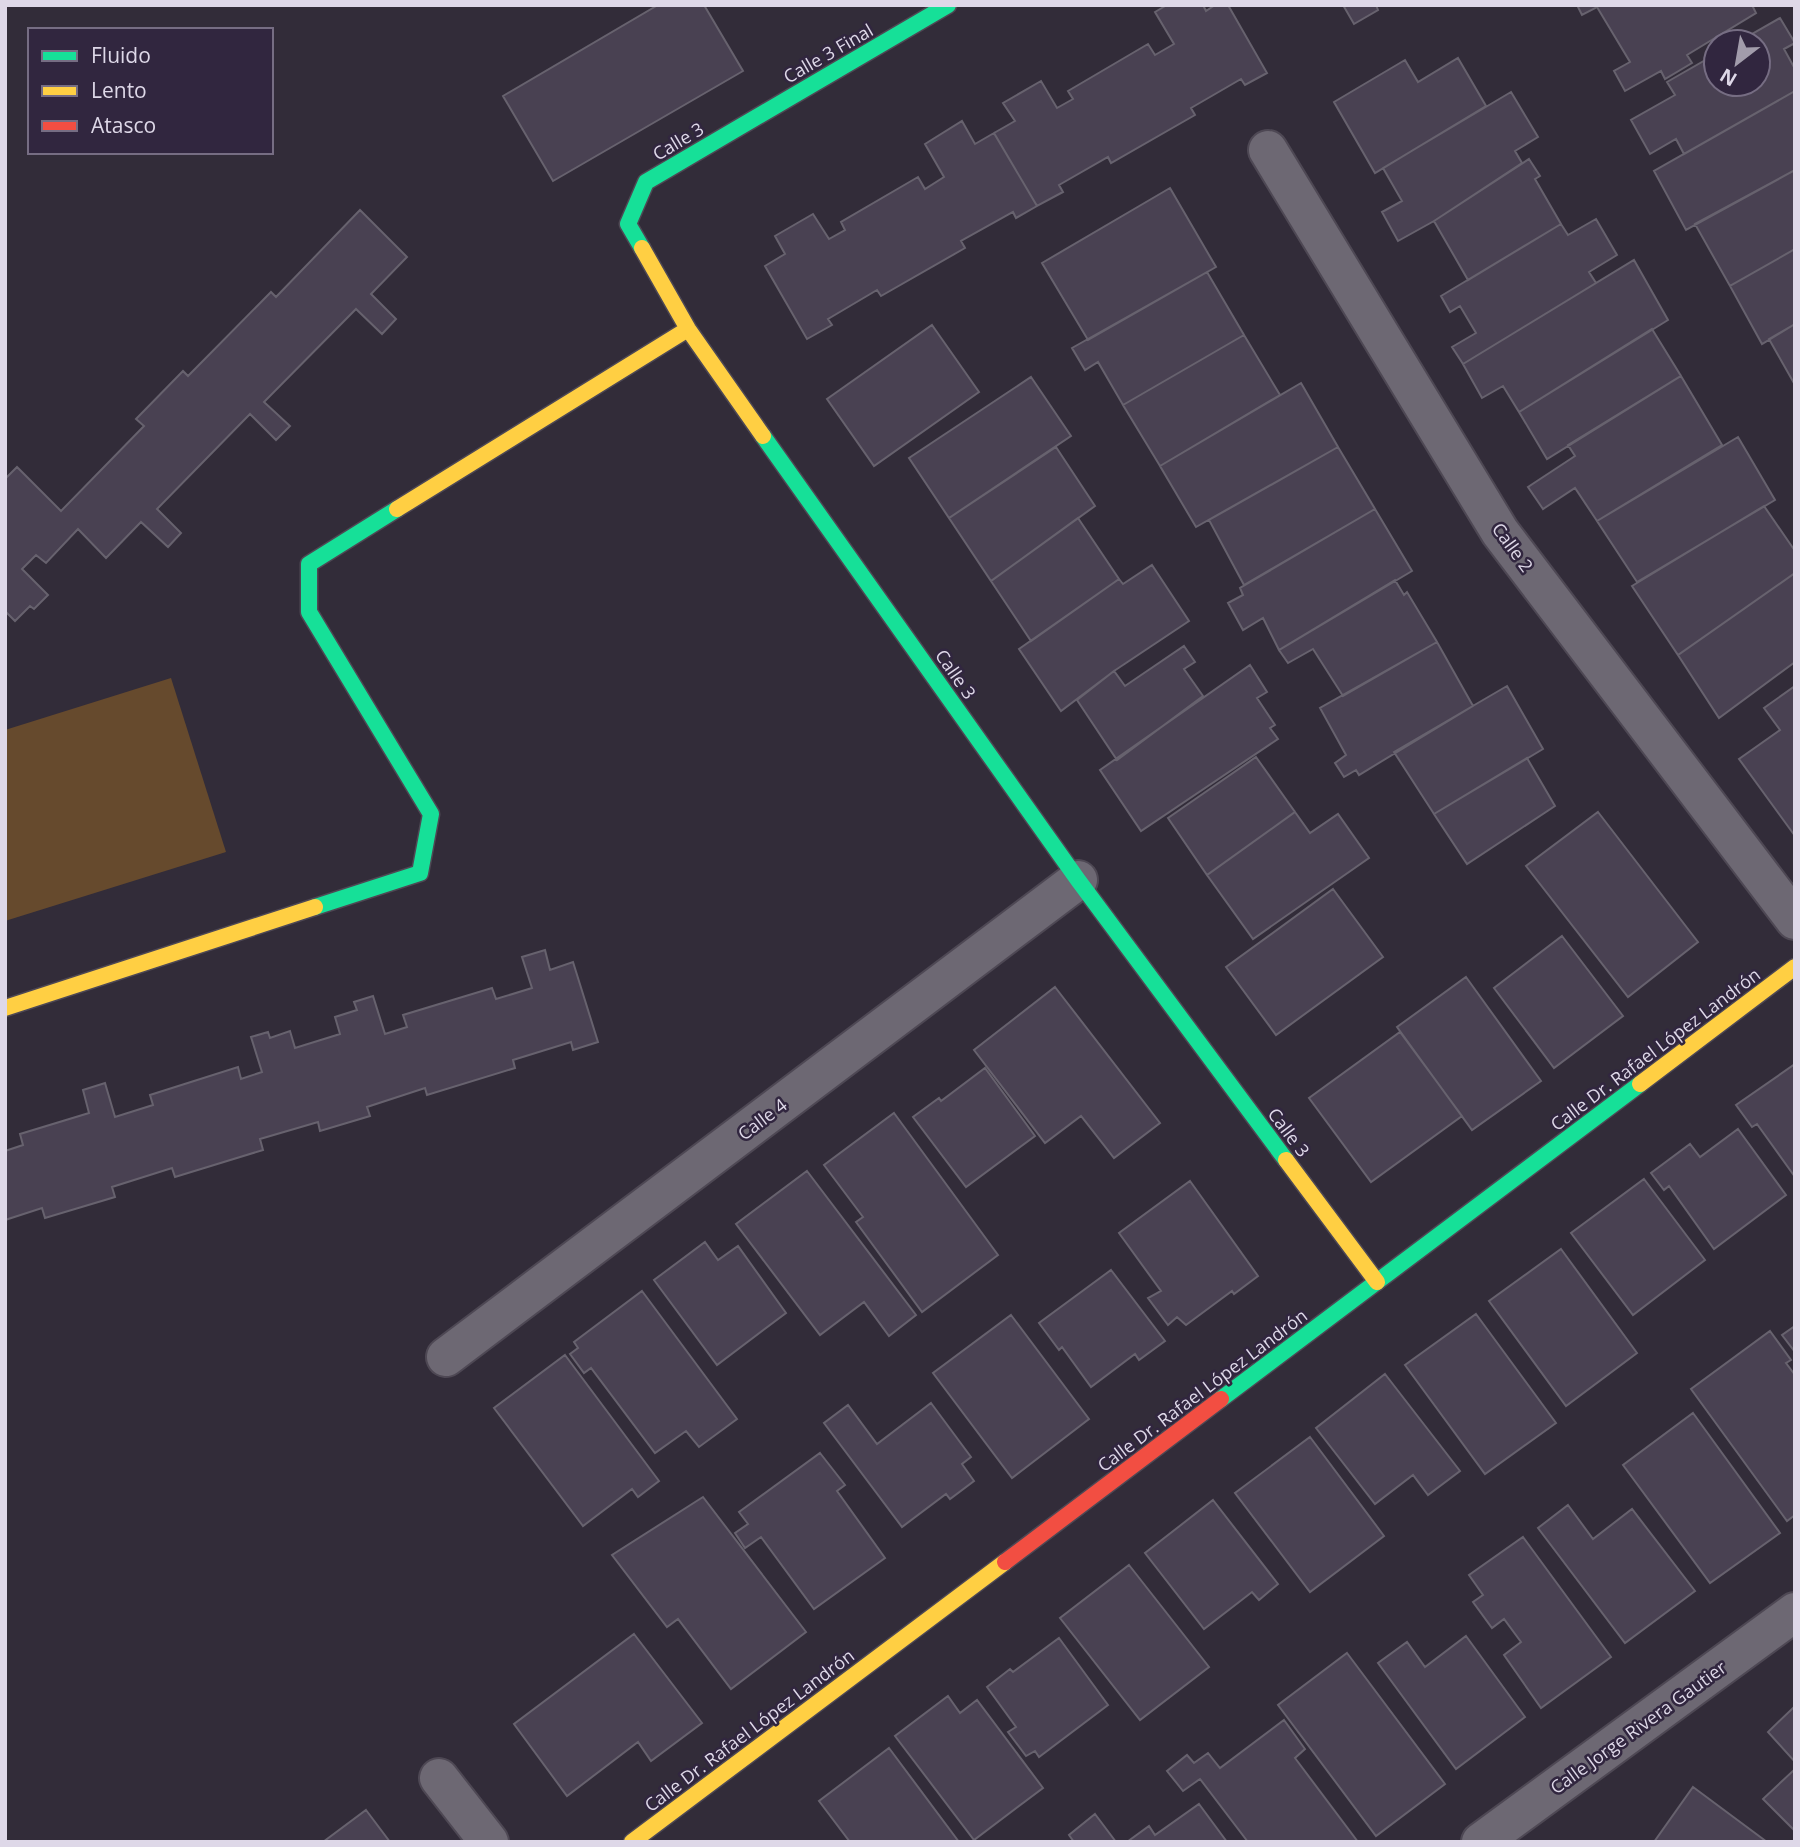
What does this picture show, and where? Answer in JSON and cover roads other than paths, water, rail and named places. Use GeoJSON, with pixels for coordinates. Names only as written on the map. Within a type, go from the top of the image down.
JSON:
{"type":"FeatureCollection","features":[{"type":"Feature","properties":{"kind":"street","name":"Calle 3 Final"},"geometry":{"type":"LineString","coordinates":[[765,113],[948,5]]}},
{"type":"Feature","properties":{"kind":"street","name":"Calle 3"},"geometry":{"type":"LineString","coordinates":[[765,113],[646,182],[628,224],[688,329],[1078,880],[1377,1282]]}},
{"type":"Feature","properties":{"kind":"street","name":"Calle 2"},"geometry":{"type":"LineString","coordinates":[[1268,150],[1500,532],[1795,920]]}},
{"type":"Feature","properties":{"kind":"street"},"geometry":{"type":"LineString","coordinates":[[5,1007],[420,873],[431,814],[309,612],[309,564],[688,329]]}},
{"type":"Feature","properties":{"kind":"street","name":"Calle 4"},"geometry":{"type":"LineString","coordinates":[[446,1357],[1078,880]]}},
{"type":"Feature","properties":{"kind":"street","name":"Calle Dr. Rafael López Landrón"},"geometry":{"type":"LineString","coordinates":[[632,1842],[1795,967]]}},
{"type":"Feature","properties":{"kind":"street","name":"Calle Jorge Rivera Gautier"},"geometry":{"type":"LineString","coordinates":[[1481,1842],[1795,1612]]}},
{"type":"Feature","properties":{"kind":"street"},"geometry":{"type":"LineString","coordinates":[[439,1778],[489,1842]]}}]}
